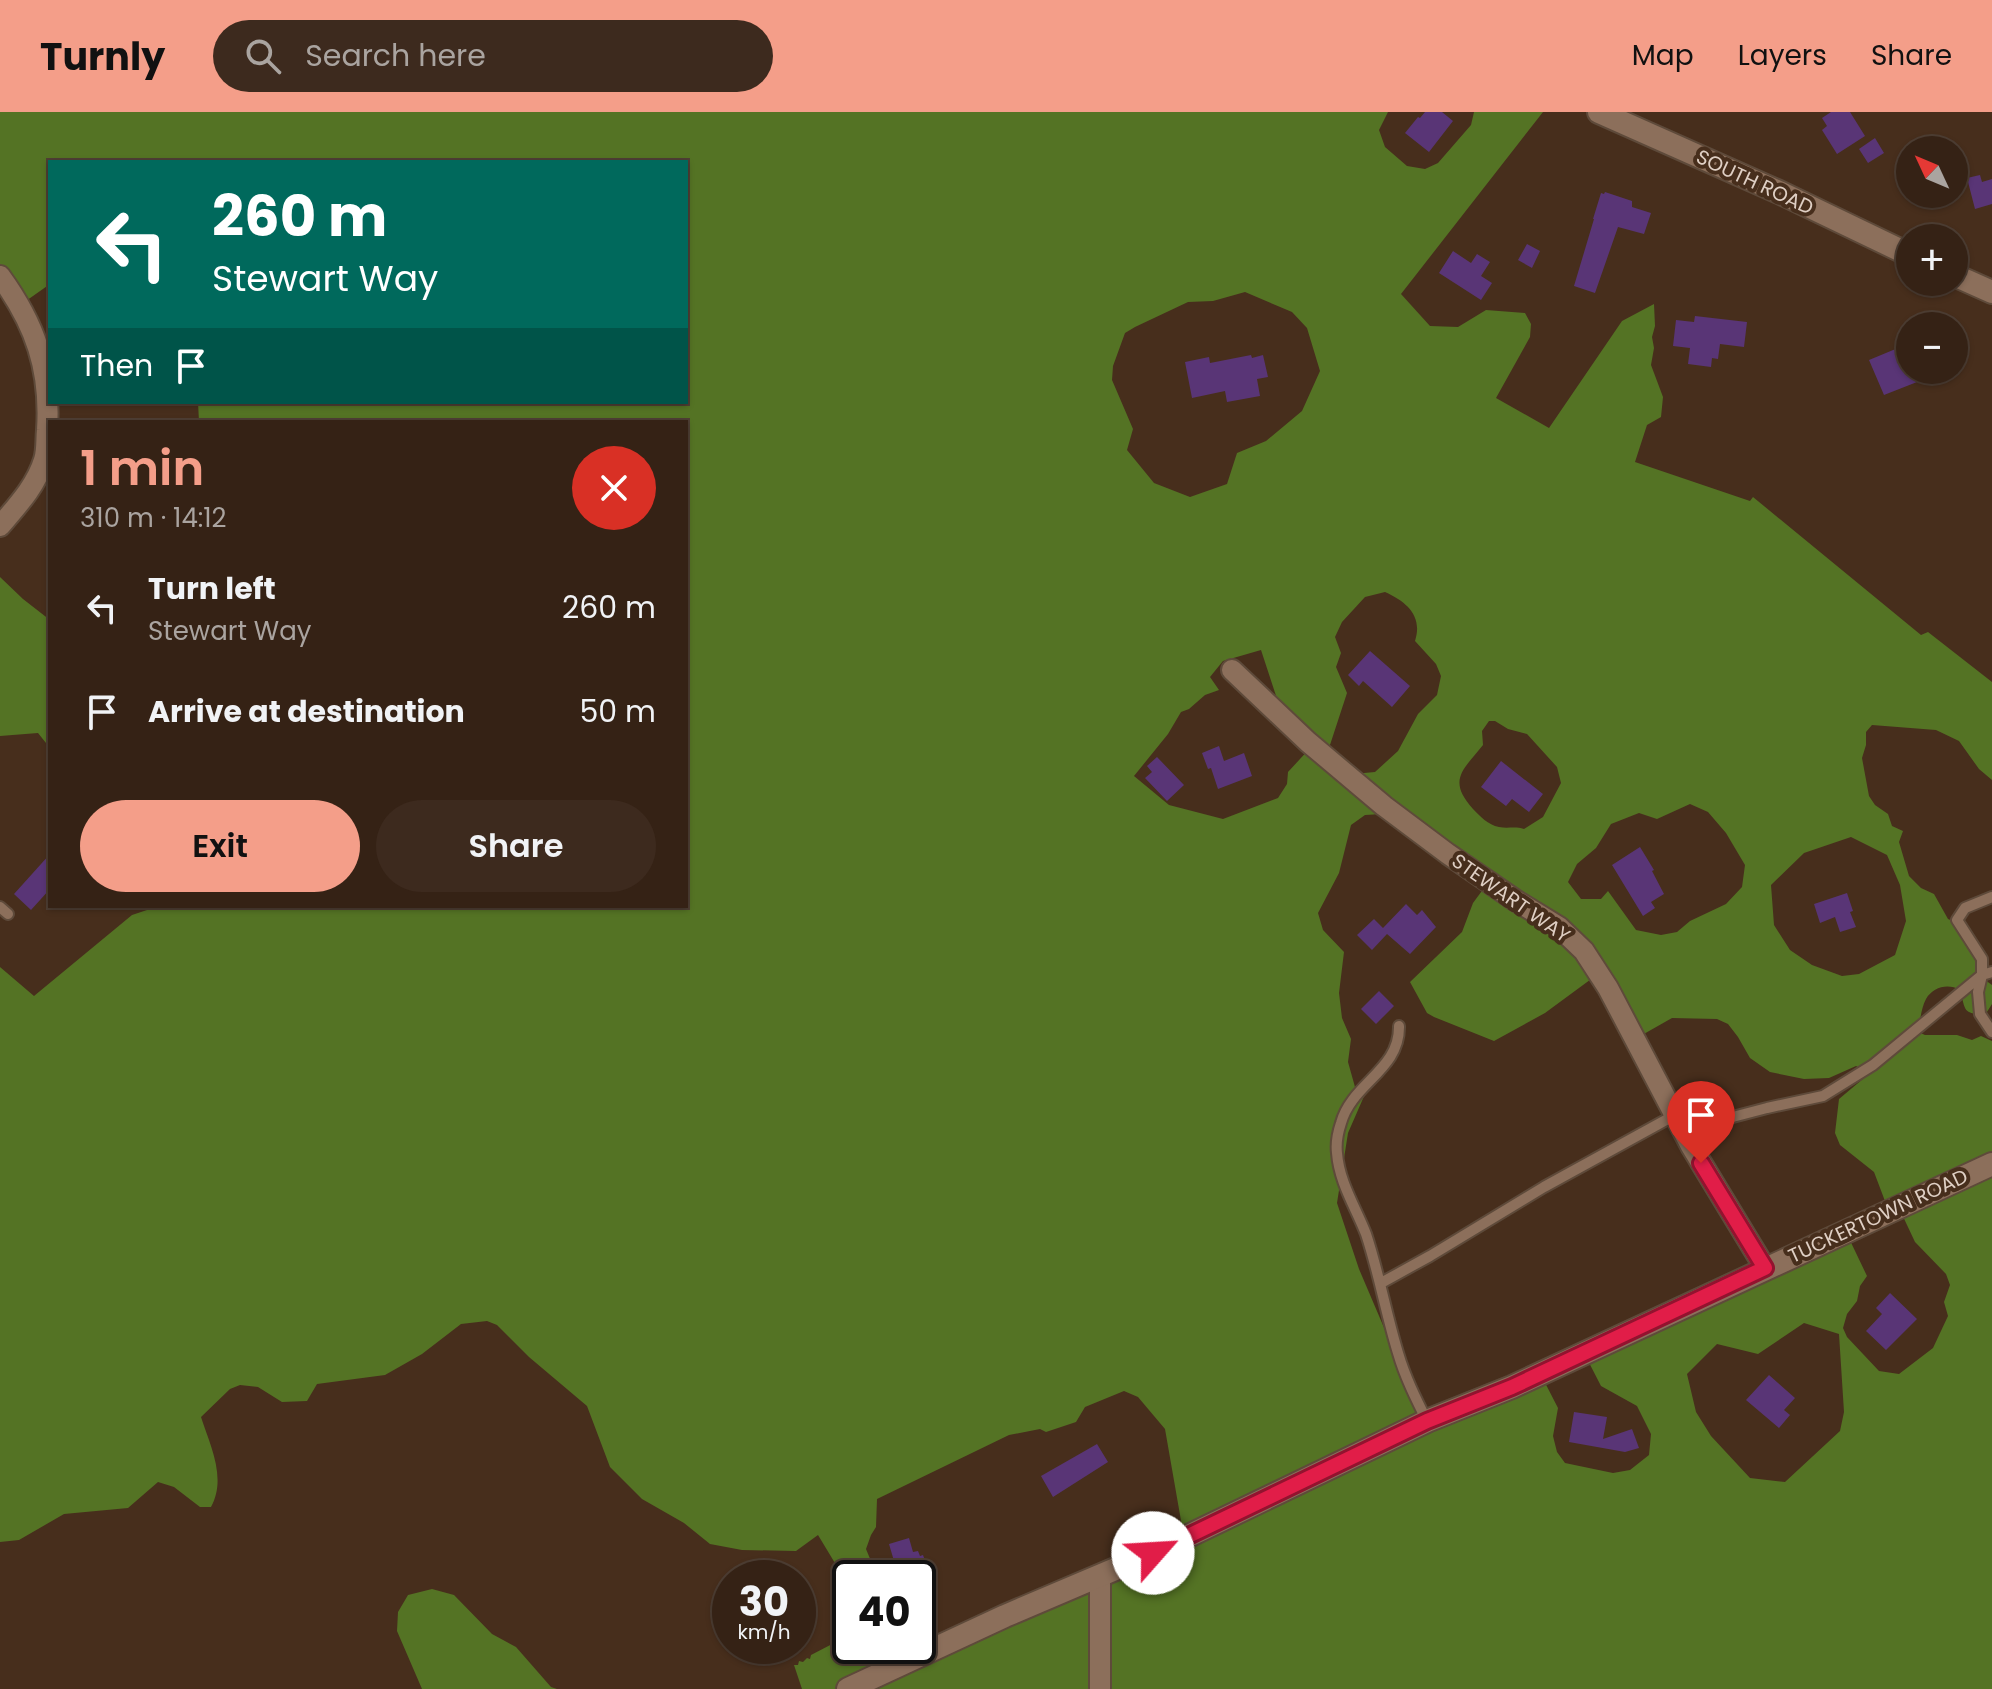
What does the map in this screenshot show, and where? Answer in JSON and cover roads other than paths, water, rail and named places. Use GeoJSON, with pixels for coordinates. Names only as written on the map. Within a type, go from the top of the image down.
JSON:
{"type":"FeatureCollection","features":[{"type":"Feature","properties":{"kind":"street","name":"SOUTH ROAD"},"geometry":{"type":"LineString","coordinates":[[1599,112],[1896,248]]}},
{"type":"Feature","properties":{"kind":"street"},"geometry":{"type":"LineString","coordinates":[[0,276],[20,303],[41,352],[48,402]]}},
{"type":"Feature","properties":{"kind":"street"},"geometry":{"type":"LineString","coordinates":[[1968,281],[1992,292]]}},
{"type":"Feature","properties":{"kind":"street"},"geometry":{"type":"LineString","coordinates":[[0,526],[28,493],[45,459],[48,422]]}},
{"type":"Feature","properties":{"kind":"street","name":"STEWART WAY"},"geometry":{"type":"LineString","coordinates":[[1232,670],[1308,742],[1384,806],[1448,854],[1559,927],[1584,951],[1608,988],[1679,1123],[1765,1268]]}},
{"type":"Feature","properties":{"kind":"street","name":"TUCKERTOWN ROAD"},"geometry":{"type":"LineString","coordinates":[[848,1689],[1005,1616],[1153,1553],[1427,1421],[1512,1387],[1992,1164]]}},
{"type":"Feature","properties":{"kind":"street"},"geometry":{"type":"LineString","coordinates":[[1100,1576],[1100,1689]]}},
{"type":"Feature","properties":{"kind":"lane"},"geometry":{"type":"LineString","coordinates":[[1992,897],[1965,908],[1957,920],[1982,959],[1987,973],[1978,992],[1980,1014],[1992,1032]]}},
{"type":"Feature","properties":{"kind":"lane"},"geometry":{"type":"LineString","coordinates":[[1381,1283],[1544,1187],[1679,1123],[1823,1096],[1873,1065],[1987,973]]}},
{"type":"Feature","properties":{"kind":"lane"},"geometry":{"type":"LineString","coordinates":[[1399,1026],[1400,1041],[1392,1056],[1348,1105],[1340,1124],[1337,1152],[1342,1178],[1365,1233],[1381,1283],[1398,1353],[1427,1421]]}}]}
